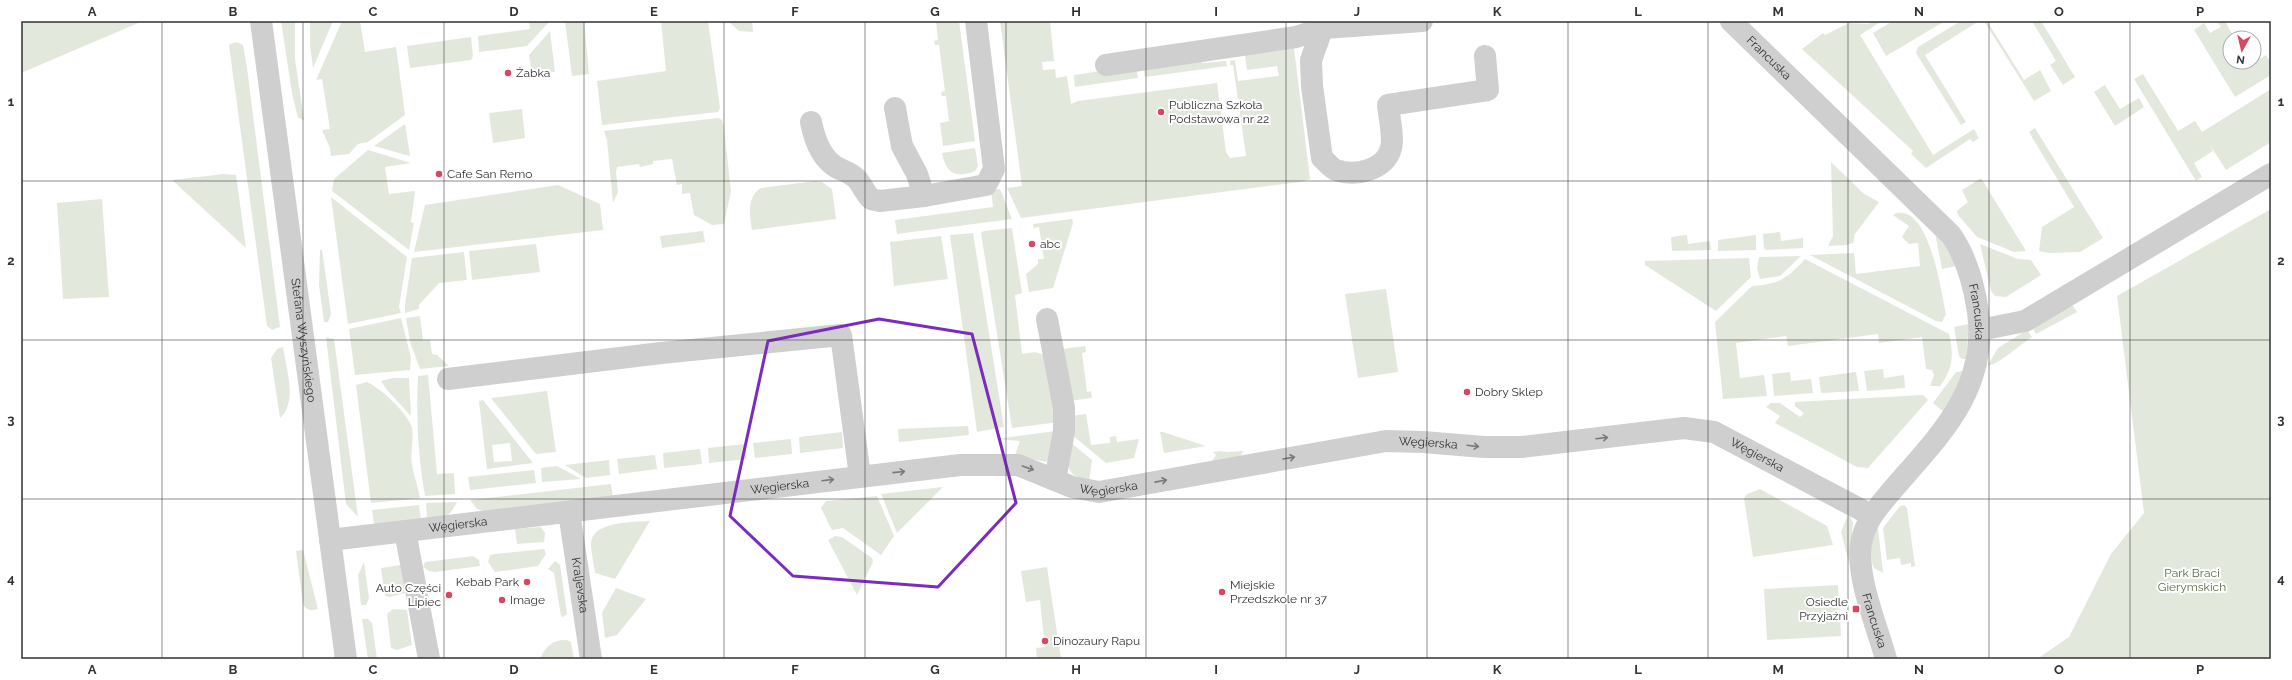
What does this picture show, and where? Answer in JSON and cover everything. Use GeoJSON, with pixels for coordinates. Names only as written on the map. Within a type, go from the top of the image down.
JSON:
{"type":"FeatureCollection","features":[{"type":"Feature","properties":{"kind":"street","name":"Stefana Wyszyńskiego"},"geometry":{"type":"LineString","coordinates":[[261,21],[346,659]]}},
{"type":"Feature","properties":{"kind":"street"},"geometry":{"type":"LineString","coordinates":[[811,122],[813,135],[822,152],[835,167],[845,170],[857,179],[871,199],[880,201],[924,196],[986,185],[994,169],[976,21]]}},
{"type":"Feature","properties":{"kind":"street"},"geometry":{"type":"LineString","coordinates":[[1106,65],[1296,37],[1324,25],[1422,21]]}},
{"type":"Feature","properties":{"kind":"street","name":"Francuska"},"geometry":{"type":"LineString","coordinates":[[1732,21],[1951,235],[1965,258],[1970,274],[1980,330],[1976,370],[1970,386],[1951,421],[1871,515],[1861,544],[1861,561],[1886,659]]}},
{"type":"Feature","properties":{"kind":"street"},"geometry":{"type":"LineString","coordinates":[[1324,25],[1311,60],[1312,86],[1322,158],[1335,170],[1354,172],[1372,169],[1386,160],[1392,148],[1388,105],[1488,90],[1485,56]]}},
{"type":"Feature","properties":{"kind":"street"},"geometry":{"type":"LineString","coordinates":[[895,108],[902,146],[918,174],[924,196]]}},
{"type":"Feature","properties":{"kind":"street"},"geometry":{"type":"LineString","coordinates":[[1980,330],[2024,321],[2271,174]]}},
{"type":"Feature","properties":{"kind":"street"},"geometry":{"type":"LineString","coordinates":[[1047,319],[1064,408],[1064,431],[1055,480]]}},
{"type":"Feature","properties":{"kind":"street"},"geometry":{"type":"LineString","coordinates":[[448,379],[661,353],[841,335],[860,476]]}},
{"type":"Feature","properties":{"kind":"street","name":"Węgierska"},"geometry":{"type":"LineString","coordinates":[[330,540],[960,465],[1018,465],[1072,487],[1099,492],[1386,441],[1423,442],[1484,447],[1522,447],[1684,428],[1714,432],[1871,515]]}},
{"type":"Feature","properties":{"kind":"street","name":"Kraljevska"},"geometry":{"type":"LineString","coordinates":[[569,512],[591,659]]}},
{"type":"Feature","properties":{"kind":"street"},"geometry":{"type":"LineString","coordinates":[[406,531],[429,659]]}},
{"type":"Feature","properties":{"kind":"highlighted area"},"geometry":{"type":"Polygon","coordinates":[[[879,319],[972,334],[1016,503],[938,587],[793,576],[730,516],[768,341],[879,319]]]}},
{"type":"Feature","properties":{"kind":"green space"},"geometry":{"type":"Polygon","coordinates":[[[21,21],[143,21],[21,73],[21,21]]]}},
{"type":"Feature","properties":{"kind":"green space"},"geometry":{"type":"Polygon","coordinates":[[[281,21],[295,21],[295,59],[304,120],[298,118],[292,93],[281,21]]]}},
{"type":"Feature","properties":{"kind":"green space"},"geometry":{"type":"Polygon","coordinates":[[[310,21],[333,21],[313,68],[310,46],[310,21]]]}},
{"type":"Feature","properties":{"kind":"green space"},"geometry":{"type":"Polygon","coordinates":[[[342,21],[360,21],[365,52],[396,47],[405,115],[368,142],[358,144],[349,154],[331,156],[330,148],[322,130],[330,129],[322,79],[316,80],[342,21]]]}},
{"type":"Feature","properties":{"kind":"green space"},"geometry":{"type":"Polygon","coordinates":[[[529,21],[547,21],[548,23],[527,46],[479,52],[478,36],[530,29],[529,21]]]}},
{"type":"Feature","properties":{"kind":"green space"},"geometry":{"type":"Polygon","coordinates":[[[565,21],[584,21],[589,74],[572,76],[565,21]]]}},
{"type":"Feature","properties":{"kind":"green space"},"geometry":{"type":"Polygon","coordinates":[[[661,21],[708,21],[720,108],[718,112],[602,125],[597,81],[666,71],[661,21]]]}},
{"type":"Feature","properties":{"kind":"green space"},"geometry":{"type":"Polygon","coordinates":[[[728,21],[752,21],[753,32],[739,31],[728,21]]]}},
{"type":"Feature","properties":{"kind":"green space"},"geometry":{"type":"Polygon","coordinates":[[[936,21],[959,21],[975,141],[943,146],[940,123],[949,121],[946,96],[942,96],[941,92],[945,91],[939,45],[935,45],[934,41],[938,40],[936,21]]]}},
{"type":"Feature","properties":{"kind":"green space","name":"Publiczna Szkoła Podstawowa nr 22"},"geometry":{"type":"Polygon","coordinates":[[[1000,21],[1050,21],[1054,61],[1042,62],[1043,70],[1055,69],[1056,78],[1067,76],[1071,104],[1078,101],[1217,83],[1226,152],[1230,158],[1246,156],[1233,65],[1230,65],[1230,61],[1235,60],[1238,81],[1279,76],[1277,66],[1247,70],[1245,55],[1294,48],[1310,179],[1300,182],[1021,218],[1007,188],[1022,186],[1000,21]]]}},
{"type":"Feature","properties":{"kind":"green space"},"geometry":{"type":"Polygon","coordinates":[[[1873,21],[1882,21],[1860,35],[1933,155],[1974,129],[1979,138],[1973,142],[1970,139],[1926,168],[1911,154],[1913,151],[1802,49],[1823,33],[1825,35],[1849,23],[1868,24],[1873,21]]]}},
{"type":"Feature","properties":{"kind":"green space"},"geometry":{"type":"Polygon","coordinates":[[[1893,21],[1945,21],[1886,56],[1873,33],[1893,21]]]}},
{"type":"Feature","properties":{"kind":"green space"},"geometry":{"type":"Polygon","coordinates":[[[1961,21],[1979,21],[1925,55],[1966,122],[1961,125],[1916,53],[1918,47],[1961,21]]]}},
{"type":"Feature","properties":{"kind":"green space"},"geometry":{"type":"Polygon","coordinates":[[[1984,21],[1987,21],[2024,80],[2040,70],[2051,91],[2034,101],[1984,21]]]}},
{"type":"Feature","properties":{"kind":"green space"},"geometry":{"type":"Polygon","coordinates":[[[2032,21],[2041,21],[2075,77],[2063,85],[2050,65],[2056,61],[2032,21]]]}},
{"type":"Feature","properties":{"kind":"green space"},"geometry":{"type":"Polygon","coordinates":[[[2217,21],[2225,21],[2230,30],[2222,30],[2222,70],[2262,70],[2262,58],[2266,55],[2271,63],[2271,75],[2235,97],[2194,30],[2204,23],[2210,33],[2221,27],[2217,21]]]}},
{"type":"Feature","properties":{"kind":"green space"},"geometry":{"type":"Polygon","coordinates":[[[550,31],[555,72],[532,74],[529,55],[550,31]]]}},
{"type":"Feature","properties":{"kind":"green space"},"geometry":{"type":"Polygon","coordinates":[[[471,37],[473,56],[471,60],[410,68],[407,46],[471,37]]]}},
{"type":"Feature","properties":{"kind":"green space"},"geometry":{"type":"Polygon","coordinates":[[[236,42],[243,45],[247,68],[280,327],[272,330],[267,326],[229,45],[236,42]]]}},
{"type":"Feature","properties":{"kind":"green space"},"geometry":{"type":"Polygon","coordinates":[[[1201,57],[1202,63],[1226,61],[1227,66],[1145,77],[1143,65],[1201,57]]]}},
{"type":"Feature","properties":{"kind":"green space"},"geometry":{"type":"Polygon","coordinates":[[[1136,66],[1138,78],[1075,87],[1074,75],[1136,66]]]}},
{"type":"Feature","properties":{"kind":"green space"},"geometry":{"type":"Polygon","coordinates":[[[2143,74],[2178,131],[2195,121],[2202,132],[2271,89],[2271,142],[2226,170],[2210,145],[2213,151],[2194,163],[2202,177],[2196,181],[2134,79],[2143,74]]]}},
{"type":"Feature","properties":{"kind":"green space"},"geometry":{"type":"Polygon","coordinates":[[[2105,85],[2120,109],[2139,98],[2144,107],[2115,126],[2094,92],[2105,85]]]}},
{"type":"Feature","properties":{"kind":"green space"},"geometry":{"type":"Polygon","coordinates":[[[522,109],[525,138],[493,143],[489,113],[522,109]]]}},
{"type":"Feature","properties":{"kind":"green space"},"geometry":{"type":"Polygon","coordinates":[[[718,118],[722,120],[724,128],[731,191],[724,224],[712,225],[694,215],[690,193],[682,194],[682,184],[677,185],[672,159],[653,161],[653,164],[640,167],[639,164],[617,167],[618,192],[613,203],[607,140],[604,131],[718,118]]]}},
{"type":"Feature","properties":{"kind":"green space"},"geometry":{"type":"Polygon","coordinates":[[[405,124],[410,156],[374,146],[405,124]]]}},
{"type":"Feature","properties":{"kind":"green space"},"geometry":{"type":"Polygon","coordinates":[[[2035,128],[2103,238],[2080,252],[2049,253],[2039,251],[2042,227],[2074,207],[2029,132],[2035,128]]]}},
{"type":"Feature","properties":{"kind":"green space"},"geometry":{"type":"Polygon","coordinates":[[[975,148],[978,166],[975,171],[957,174],[949,170],[942,153],[975,148]]]}},
{"type":"Feature","properties":{"kind":"green space"},"geometry":{"type":"Polygon","coordinates":[[[368,150],[411,163],[385,167],[389,194],[415,191],[411,222],[414,223],[409,250],[332,191],[334,179],[368,150]]]}},
{"type":"Feature","properties":{"kind":"green space"},"geometry":{"type":"Polygon","coordinates":[[[1831,162],[1864,194],[1879,202],[1855,234],[1853,243],[1846,245],[1828,246],[1833,236],[1831,162]]]}},
{"type":"Feature","properties":{"kind":"green space"},"geometry":{"type":"Polygon","coordinates":[[[224,174],[236,175],[246,248],[172,180],[224,174]]]}},
{"type":"Feature","properties":{"kind":"green space"},"geometry":{"type":"Polygon","coordinates":[[[1981,178],[2026,251],[2014,252],[1977,237],[1958,215],[1957,211],[1968,202],[1962,190],[1981,178]]]}},
{"type":"Feature","properties":{"kind":"green space"},"geometry":{"type":"Polygon","coordinates":[[[816,181],[822,182],[832,189],[836,219],[752,230],[750,213],[751,202],[753,196],[761,188],[816,181]]]}},
{"type":"Feature","properties":{"kind":"green space"},"geometry":{"type":"Polygon","coordinates":[[[558,185],[600,204],[603,230],[414,252],[425,205],[558,185]]]}},
{"type":"Feature","properties":{"kind":"green space"},"geometry":{"type":"Polygon","coordinates":[[[1000,189],[1012,219],[897,234],[895,220],[993,207],[991,190],[1000,189]]]}},
{"type":"Feature","properties":{"kind":"green space"},"geometry":{"type":"Polygon","coordinates":[[[331,197],[407,257],[399,307],[401,313],[348,324],[331,197]]]}},
{"type":"Feature","properties":{"kind":"green space"},"geometry":{"type":"Polygon","coordinates":[[[102,199],[109,297],[63,299],[57,203],[102,199]]]}},
{"type":"Feature","properties":{"kind":"green space","name":"Park Braci Gierymskich"},"geometry":{"type":"Polygon","coordinates":[[[2271,209],[2271,659],[2037,659],[2069,637],[2111,554],[2144,513],[2117,296],[2271,209]]]}},
{"type":"Feature","properties":{"kind":"green space"},"geometry":{"type":"Polygon","coordinates":[[[1897,213],[1908,215],[1918,223],[1926,237],[1937,271],[1946,314],[1942,322],[1936,321],[1810,255],[1854,253],[1856,274],[1920,266],[1918,243],[1909,244],[1902,237],[1909,226],[1893,215],[1897,213]]]}},
{"type":"Feature","properties":{"kind":"green space"},"geometry":{"type":"Polygon","coordinates":[[[1072,219],[1073,223],[1053,288],[1029,292],[1026,274],[1038,264],[1038,259],[1044,259],[1039,227],[1033,228],[1033,224],[1072,219]]]}},
{"type":"Feature","properties":{"kind":"green space"},"geometry":{"type":"Polygon","coordinates":[[[1012,228],[1022,293],[1015,295],[1022,354],[1035,352],[1044,355],[1059,422],[1012,428],[981,233],[984,231],[1012,228]]]}},
{"type":"Feature","properties":{"kind":"green space"},"geometry":{"type":"Polygon","coordinates":[[[703,231],[705,242],[662,248],[660,236],[703,231]]]}},
{"type":"Feature","properties":{"kind":"green space"},"geometry":{"type":"Polygon","coordinates":[[[1780,232],[1781,241],[1803,238],[1803,248],[1766,250],[1764,248],[1763,234],[1780,232]]]}},
{"type":"Feature","properties":{"kind":"green space"},"geometry":{"type":"Polygon","coordinates":[[[973,233],[1004,427],[977,432],[950,235],[973,233]]]}},
{"type":"Feature","properties":{"kind":"green space"},"geometry":{"type":"Polygon","coordinates":[[[1935,233],[1946,247],[1956,266],[1942,269],[1935,233]]]}},
{"type":"Feature","properties":{"kind":"green space"},"geometry":{"type":"Polygon","coordinates":[[[1687,235],[1688,244],[1710,241],[1711,250],[1672,251],[1671,237],[1687,235]]]}},
{"type":"Feature","properties":{"kind":"green space"},"geometry":{"type":"Polygon","coordinates":[[[1756,235],[1756,250],[1718,251],[1718,240],[1756,235]]]}},
{"type":"Feature","properties":{"kind":"green space"},"geometry":{"type":"Polygon","coordinates":[[[941,236],[948,279],[894,286],[890,242],[941,236]]]}},
{"type":"Feature","properties":{"kind":"green space"},"geometry":{"type":"Polygon","coordinates":[[[536,244],[540,272],[472,280],[469,251],[536,244]]]}},
{"type":"Feature","properties":{"kind":"green space"},"geometry":{"type":"Polygon","coordinates":[[[1980,244],[2018,259],[2031,260],[2041,275],[2006,297],[1995,296],[1991,291],[1980,244]]]}},
{"type":"Feature","properties":{"kind":"green space"},"geometry":{"type":"Polygon","coordinates":[[[320,250],[322,250],[331,314],[328,322],[324,322],[319,285],[320,250]]]}},
{"type":"Feature","properties":{"kind":"green space"},"geometry":{"type":"Polygon","coordinates":[[[464,252],[467,280],[439,283],[419,305],[419,309],[405,313],[412,258],[464,252]]]}},
{"type":"Feature","properties":{"kind":"green space"},"geometry":{"type":"Polygon","coordinates":[[[1801,256],[1780,276],[1760,279],[1757,268],[1759,257],[1801,256]]]}},
{"type":"Feature","properties":{"kind":"green space"},"geometry":{"type":"Polygon","coordinates":[[[1749,258],[1751,277],[1716,311],[1645,265],[1645,261],[1749,258]]]}},
{"type":"Feature","properties":{"kind":"green space"},"geometry":{"type":"Polygon","coordinates":[[[1805,259],[1949,334],[1952,348],[1950,367],[1948,374],[1940,386],[1930,386],[1934,375],[1932,370],[1926,369],[1922,337],[1879,343],[1878,334],[1788,346],[1786,336],[1736,343],[1740,378],[1764,375],[1767,396],[1723,399],[1715,322],[1752,286],[1769,284],[1782,279],[1805,259]]]}},
{"type":"Feature","properties":{"kind":"green space"},"geometry":{"type":"Polygon","coordinates":[[[1386,289],[1398,372],[1358,378],[1345,294],[1386,289]]]}},
{"type":"Feature","properties":{"kind":"green space"},"geometry":{"type":"Polygon","coordinates":[[[2072,304],[2077,312],[2036,334],[2032,327],[2072,304]]]}},
{"type":"Feature","properties":{"kind":"green space"},"geometry":{"type":"Polygon","coordinates":[[[420,316],[423,340],[430,340],[432,354],[437,355],[449,366],[420,369],[410,342],[406,318],[420,316]]]}},
{"type":"Feature","properties":{"kind":"green space"},"geometry":{"type":"Polygon","coordinates":[[[401,318],[411,358],[410,370],[355,375],[349,329],[401,318]]]}},
{"type":"Feature","properties":{"kind":"green space"},"geometry":{"type":"Polygon","coordinates":[[[1969,324],[1966,359],[1962,359],[1959,356],[1954,327],[1969,324]]]}},
{"type":"Feature","properties":{"kind":"green space"},"geometry":{"type":"Polygon","coordinates":[[[2027,330],[2032,337],[1997,362],[1988,365],[1998,348],[2027,330]]]}},
{"type":"Feature","properties":{"kind":"green space"},"geometry":{"type":"Polygon","coordinates":[[[326,337],[334,339],[358,517],[346,504],[326,337]]]}},
{"type":"Feature","properties":{"kind":"green space"},"geometry":{"type":"Polygon","coordinates":[[[1085,346],[1086,352],[1082,353],[1087,392],[1091,391],[1092,398],[1069,401],[1062,349],[1085,346]]]}},
{"type":"Feature","properties":{"kind":"green space"},"geometry":{"type":"Polygon","coordinates":[[[283,347],[290,394],[285,411],[280,418],[271,358],[277,349],[283,347]]]}},
{"type":"Feature","properties":{"kind":"green space"},"geometry":{"type":"Polygon","coordinates":[[[1883,369],[1884,378],[1904,375],[1905,388],[1867,391],[1864,371],[1883,369]]]}},
{"type":"Feature","properties":{"kind":"green space"},"geometry":{"type":"Polygon","coordinates":[[[1963,371],[1958,386],[1944,412],[1933,403],[1956,372],[1963,371]]]}},
{"type":"Feature","properties":{"kind":"green space"},"geometry":{"type":"Polygon","coordinates":[[[1790,372],[1791,381],[1811,379],[1813,393],[1774,396],[1772,374],[1790,372]]]}},
{"type":"Feature","properties":{"kind":"green space"},"geometry":{"type":"Polygon","coordinates":[[[1856,372],[1859,391],[1821,393],[1819,377],[1856,372]]]}},
{"type":"Feature","properties":{"kind":"green space"},"geometry":{"type":"Polygon","coordinates":[[[428,375],[437,474],[454,473],[455,494],[425,496],[419,451],[417,391],[418,376],[428,375]]]}},
{"type":"Feature","properties":{"kind":"green space"},"geometry":{"type":"Polygon","coordinates":[[[393,378],[409,378],[411,416],[387,390],[381,381],[393,378]]]}},
{"type":"Feature","properties":{"kind":"green space"},"geometry":{"type":"Polygon","coordinates":[[[367,382],[379,389],[393,402],[410,422],[412,428],[412,465],[420,498],[371,503],[356,385],[367,382]]]}},
{"type":"Feature","properties":{"kind":"green space"},"geometry":{"type":"Polygon","coordinates":[[[547,391],[556,452],[536,454],[491,398],[547,391]]]}},
{"type":"Feature","properties":{"kind":"green space"},"geometry":{"type":"Polygon","coordinates":[[[1923,395],[1928,400],[1868,468],[1857,467],[1775,423],[1780,416],[1766,407],[1771,403],[1780,403],[1800,417],[1804,413],[1795,406],[1795,402],[1923,395]]]}},
{"type":"Feature","properties":{"kind":"green space"},"geometry":{"type":"Polygon","coordinates":[[[483,400],[533,463],[487,469],[479,401],[483,400]],[[510,443],[492,445],[494,462],[512,461],[510,443]]]}},
{"type":"Feature","properties":{"kind":"green space"},"geometry":{"type":"Polygon","coordinates":[[[1086,414],[1091,445],[1110,443],[1110,437],[1116,436],[1117,442],[1139,439],[1134,458],[1106,463],[1072,435],[1071,416],[1086,414]]]}},
{"type":"Feature","properties":{"kind":"green space"},"geometry":{"type":"Polygon","coordinates":[[[968,426],[969,435],[899,442],[898,429],[968,426]]]}},
{"type":"Feature","properties":{"kind":"green space"},"geometry":{"type":"Polygon","coordinates":[[[1055,431],[1051,458],[1045,462],[1015,455],[1020,441],[996,439],[1055,431]]]}},
{"type":"Feature","properties":{"kind":"green space"},"geometry":{"type":"Polygon","coordinates":[[[842,432],[843,448],[800,453],[799,437],[842,432]]]}},
{"type":"Feature","properties":{"kind":"green space"},"geometry":{"type":"Polygon","coordinates":[[[1160,432],[1163,432],[1206,446],[1164,453],[1160,432]]]}},
{"type":"Feature","properties":{"kind":"green space"},"geometry":{"type":"Polygon","coordinates":[[[791,439],[792,454],[755,458],[753,443],[791,439]]]}},
{"type":"Feature","properties":{"kind":"green space"},"geometry":{"type":"Polygon","coordinates":[[[1070,442],[1092,460],[1089,481],[1081,479],[1071,472],[1069,468],[1068,457],[1070,442]]]}},
{"type":"Feature","properties":{"kind":"green space"},"geometry":{"type":"Polygon","coordinates":[[[745,444],[747,459],[709,463],[708,448],[745,444]]]}},
{"type":"Feature","properties":{"kind":"green space"},"geometry":{"type":"Polygon","coordinates":[[[700,449],[702,464],[664,468],[663,453],[700,449]]]}},
{"type":"Feature","properties":{"kind":"green space"},"geometry":{"type":"Polygon","coordinates":[[[1243,451],[1240,457],[1210,465],[1216,455],[1213,452],[1243,451]]]}},
{"type":"Feature","properties":{"kind":"green space"},"geometry":{"type":"Polygon","coordinates":[[[655,455],[657,469],[619,474],[617,459],[655,455]]]}},
{"type":"Feature","properties":{"kind":"green space"},"geometry":{"type":"Polygon","coordinates":[[[609,460],[610,475],[586,478],[565,465],[609,460]]]}},
{"type":"Feature","properties":{"kind":"green space"},"geometry":{"type":"Polygon","coordinates":[[[557,466],[581,479],[542,482],[541,468],[557,466]]]}},
{"type":"Feature","properties":{"kind":"green space"},"geometry":{"type":"Polygon","coordinates":[[[534,470],[536,483],[470,490],[468,477],[534,470]]]}},
{"type":"Feature","properties":{"kind":"green space"},"geometry":{"type":"Polygon","coordinates":[[[611,484],[613,497],[488,513],[477,509],[470,500],[611,484]]]}},
{"type":"Feature","properties":{"kind":"green space"},"geometry":{"type":"Polygon","coordinates":[[[943,487],[897,533],[881,494],[943,487]]]}},
{"type":"Feature","properties":{"kind":"green space"},"geometry":{"type":"Polygon","coordinates":[[[1760,489],[1827,526],[1833,545],[1753,557],[1744,498],[1747,494],[1760,489]]]}},
{"type":"Feature","properties":{"kind":"green space"},"geometry":{"type":"Polygon","coordinates":[[[877,496],[894,536],[881,555],[843,528],[832,530],[821,508],[826,501],[877,496]]]}},
{"type":"Feature","properties":{"kind":"green space"},"geometry":{"type":"Polygon","coordinates":[[[457,502],[446,516],[438,519],[427,520],[426,503],[457,502]]]}},
{"type":"Feature","properties":{"kind":"green space"},"geometry":{"type":"Polygon","coordinates":[[[419,505],[421,520],[374,524],[372,510],[419,505]]]}},
{"type":"Feature","properties":{"kind":"green space"},"geometry":{"type":"Polygon","coordinates":[[[1904,505],[1907,508],[1915,566],[1911,567],[1911,563],[1901,565],[1900,558],[1887,560],[1883,528],[1900,506],[1904,505]]]}},
{"type":"Feature","properties":{"kind":"green space"},"geometry":{"type":"Polygon","coordinates":[[[1849,513],[1853,523],[1849,563],[1841,532],[1849,513]]]}},
{"type":"Feature","properties":{"kind":"green space"},"geometry":{"type":"Polygon","coordinates":[[[650,521],[615,579],[595,573],[591,544],[593,536],[598,531],[614,524],[650,521]]]}},
{"type":"Feature","properties":{"kind":"green space"},"geometry":{"type":"Polygon","coordinates":[[[541,527],[545,533],[544,542],[517,544],[515,529],[541,527]]]}},
{"type":"Feature","properties":{"kind":"green space"},"geometry":{"type":"Polygon","coordinates":[[[1878,528],[1883,573],[1874,568],[1872,564],[1872,542],[1878,528]]]}},
{"type":"Feature","properties":{"kind":"green space"},"geometry":{"type":"Polygon","coordinates":[[[835,536],[842,537],[872,558],[873,562],[857,595],[828,540],[835,536]]]}},
{"type":"Feature","properties":{"kind":"green space"},"geometry":{"type":"Polygon","coordinates":[[[544,549],[546,554],[538,566],[495,572],[488,562],[490,555],[544,549]]]}},
{"type":"Feature","properties":{"kind":"green space"},"geometry":{"type":"Polygon","coordinates":[[[303,550],[318,609],[316,610],[308,609],[303,604],[296,551],[303,550]]]}},
{"type":"Feature","properties":{"kind":"green space"},"geometry":{"type":"Polygon","coordinates":[[[473,556],[479,560],[480,566],[435,572],[429,571],[423,567],[425,562],[473,556]]]}},
{"type":"Feature","properties":{"kind":"green space"},"geometry":{"type":"Polygon","coordinates":[[[555,561],[560,565],[567,614],[563,617],[561,616],[554,573],[548,569],[555,561]]]}},
{"type":"Feature","properties":{"kind":"green space"},"geometry":{"type":"Polygon","coordinates":[[[364,562],[369,598],[366,605],[361,605],[358,575],[364,562]]]}},
{"type":"Feature","properties":{"kind":"green space"},"geometry":{"type":"Polygon","coordinates":[[[401,565],[405,593],[390,597],[385,596],[381,568],[401,565]]]}},
{"type":"Feature","properties":{"kind":"green space"},"geometry":{"type":"Polygon","coordinates":[[[1047,567],[1061,659],[1037,659],[1036,648],[1045,647],[1040,600],[1026,602],[1021,571],[1047,567]]]}},
{"type":"Feature","properties":{"kind":"green space"},"geometry":{"type":"Polygon","coordinates":[[[1838,585],[1841,636],[1767,640],[1764,589],[1838,585]]]}},
{"type":"Feature","properties":{"kind":"green space"},"geometry":{"type":"Polygon","coordinates":[[[616,588],[646,599],[617,635],[605,638],[602,613],[616,588]]]}},
{"type":"Feature","properties":{"kind":"green space"},"geometry":{"type":"Polygon","coordinates":[[[393,609],[407,610],[412,645],[397,650],[391,648],[387,614],[393,609]]]}},
{"type":"Feature","properties":{"kind":"green space"},"geometry":{"type":"Polygon","coordinates":[[[362,619],[368,619],[372,623],[377,659],[368,659],[362,619]]]}},
{"type":"Feature","properties":{"kind":"green space"},"geometry":{"type":"Polygon","coordinates":[[[567,640],[571,642],[574,659],[540,659],[547,647],[554,642],[567,640]]]}},
{"type":"Feature","properties":{"kind":"place","name":"Żabka"},"geometry":{"type":"Point","coordinates":[508,73]}},
{"type":"Feature","properties":{"kind":"place","name":"Publiczna Szkoła Podstawowa nr 22"},"geometry":{"type":"Point","coordinates":[1161,112]}},
{"type":"Feature","properties":{"kind":"place","name":"Cafe San Remo"},"geometry":{"type":"Point","coordinates":[439,174]}},
{"type":"Feature","properties":{"kind":"place","name":"abc"},"geometry":{"type":"Point","coordinates":[1032,244]}},
{"type":"Feature","properties":{"kind":"place","name":"Dobry Sklep"},"geometry":{"type":"Point","coordinates":[1467,392]}},
{"type":"Feature","properties":{"kind":"place","name":"Kebab Park"},"geometry":{"type":"Point","coordinates":[527,582]}},
{"type":"Feature","properties":{"kind":"place","name":"Miejskie Przedszkole nr 37"},"geometry":{"type":"Point","coordinates":[1222,592]}},
{"type":"Feature","properties":{"kind":"place","name":"Auto Części Lipiec"},"geometry":{"type":"Point","coordinates":[449,595]}},
{"type":"Feature","properties":{"kind":"place","name":"Image"},"geometry":{"type":"Point","coordinates":[502,600]}},
{"type":"Feature","properties":{"kind":"place","name":"Osiedle Przyjaźni"},"geometry":{"type":"Point","coordinates":[1856,609]}},
{"type":"Feature","properties":{"kind":"place","name":"Dinozaury Rapu"},"geometry":{"type":"Point","coordinates":[1045,641]}}]}
